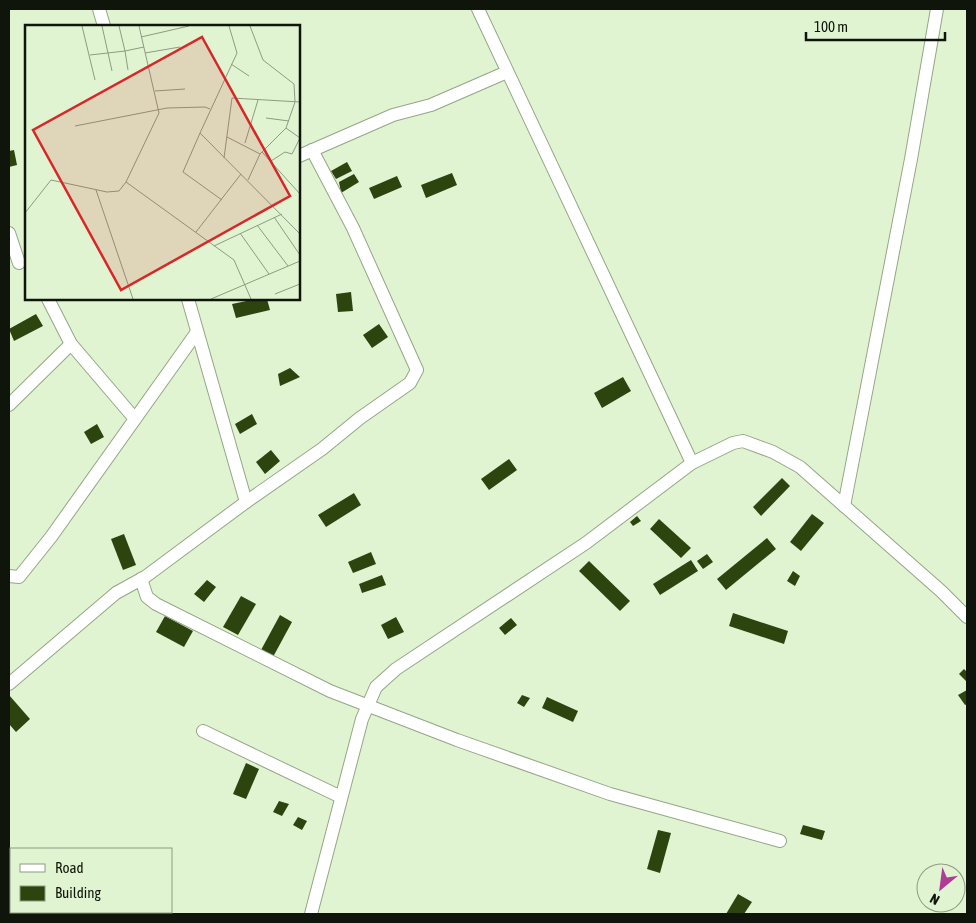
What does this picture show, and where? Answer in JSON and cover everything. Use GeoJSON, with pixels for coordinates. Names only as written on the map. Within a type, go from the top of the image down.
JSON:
{"type":"FeatureCollection","features":[{"type":"Feature","properties":{"kind":"street"},"geometry":{"type":"LineString","coordinates":[[99,9],[104,25]]}},
{"type":"Feature","properties":{"kind":"street"},"geometry":{"type":"LineString","coordinates":[[478,9],[692,463]]}},
{"type":"Feature","properties":{"kind":"street"},"geometry":{"type":"LineString","coordinates":[[844,506],[909,169],[936,9]]}},
{"type":"Feature","properties":{"kind":"street"},"geometry":{"type":"LineString","coordinates":[[300,156],[393,115],[431,105],[507,72]]}},
{"type":"Feature","properties":{"kind":"street"},"geometry":{"type":"LineString","coordinates":[[9,684],[116,594],[141,579],[246,502],[322,450],[360,418],[410,383],[417,370],[352,228],[312,150]]}},
{"type":"Feature","properties":{"kind":"street"},"geometry":{"type":"LineString","coordinates":[[9,233],[18,263]]}},
{"type":"Feature","properties":{"kind":"street"},"geometry":{"type":"LineString","coordinates":[[48,300],[70,344],[135,419]]}},
{"type":"Feature","properties":{"kind":"street"},"geometry":{"type":"LineString","coordinates":[[188,300],[246,502]]}},
{"type":"Feature","properties":{"kind":"street"},"geometry":{"type":"LineString","coordinates":[[9,576],[16,578],[24,572],[197,332]]}},
{"type":"Feature","properties":{"kind":"street"},"geometry":{"type":"LineString","coordinates":[[9,405],[70,344]]}},
{"type":"Feature","properties":{"kind":"street"},"geometry":{"type":"LineString","coordinates":[[311,914],[367,705],[376,688],[396,669],[586,543],[692,463],[733,443],[743,441],[755,443],[800,468],[941,590],[967,617]]}},
{"type":"Feature","properties":{"kind":"street"},"geometry":{"type":"LineString","coordinates":[[141,579],[147,597],[171,612],[291,673],[367,705],[457,740],[610,794],[780,841]]}},
{"type":"Feature","properties":{"kind":"street"},"geometry":{"type":"LineString","coordinates":[[203,731],[341,797]]}},
{"type":"Feature","properties":{"kind":"building"},"geometry":{"type":"Polygon","coordinates":[[[14,150],[17,165],[9,167],[9,151],[14,150]]]}},
{"type":"Feature","properties":{"kind":"building"},"geometry":{"type":"Polygon","coordinates":[[[347,162],[352,171],[336,179],[331,171],[347,162]]]}},
{"type":"Feature","properties":{"kind":"building"},"geometry":{"type":"Polygon","coordinates":[[[452,173],[457,185],[426,198],[421,185],[452,173]]]}},
{"type":"Feature","properties":{"kind":"building"},"geometry":{"type":"Polygon","coordinates":[[[354,174],[359,182],[341,193],[339,182],[354,174]]]}},
{"type":"Feature","properties":{"kind":"building"},"geometry":{"type":"Polygon","coordinates":[[[397,176],[402,187],[374,199],[369,188],[397,176]]]}},
{"type":"Feature","properties":{"kind":"building"},"geometry":{"type":"Polygon","coordinates":[[[351,292],[353,311],[338,312],[336,294],[351,292]]]}},
{"type":"Feature","properties":{"kind":"building"},"geometry":{"type":"Polygon","coordinates":[[[251,300],[267,300],[270,310],[236,318],[232,304],[251,300]]]}},
{"type":"Feature","properties":{"kind":"building"},"geometry":{"type":"Polygon","coordinates":[[[36,314],[43,326],[14,341],[9,329],[36,314]]]}},
{"type":"Feature","properties":{"kind":"building"},"geometry":{"type":"Polygon","coordinates":[[[379,324],[388,337],[372,348],[363,335],[379,324]]]}},
{"type":"Feature","properties":{"kind":"building"},"geometry":{"type":"Polygon","coordinates":[[[290,368],[300,377],[280,386],[278,374],[290,368]]]}},
{"type":"Feature","properties":{"kind":"building"},"geometry":{"type":"Polygon","coordinates":[[[623,377],[631,391],[602,408],[594,393],[623,377]]]}},
{"type":"Feature","properties":{"kind":"building"},"geometry":{"type":"Polygon","coordinates":[[[252,414],[257,424],[240,434],[235,424],[252,414]]]}},
{"type":"Feature","properties":{"kind":"building"},"geometry":{"type":"Polygon","coordinates":[[[97,424],[104,437],[91,444],[84,432],[97,424]]]}},
{"type":"Feature","properties":{"kind":"building"},"geometry":{"type":"Polygon","coordinates":[[[271,450],[280,461],[265,474],[256,462],[271,450]]]}},
{"type":"Feature","properties":{"kind":"building"},"geometry":{"type":"Polygon","coordinates":[[[509,459],[517,470],[489,490],[481,479],[509,459]]]}},
{"type":"Feature","properties":{"kind":"building"},"geometry":{"type":"Polygon","coordinates":[[[782,478],[790,486],[761,516],[753,507],[782,478]]]}},
{"type":"Feature","properties":{"kind":"building"},"geometry":{"type":"Polygon","coordinates":[[[354,493],[361,505],[326,527],[318,515],[354,493]]]}},
{"type":"Feature","properties":{"kind":"building"},"geometry":{"type":"Polygon","coordinates":[[[812,514],[824,523],[801,551],[790,542],[812,514]]]}},
{"type":"Feature","properties":{"kind":"building"},"geometry":{"type":"Polygon","coordinates":[[[637,516],[641,521],[633,526],[630,522],[637,516]]]}},
{"type":"Feature","properties":{"kind":"building"},"geometry":{"type":"Polygon","coordinates":[[[659,519],[691,548],[681,558],[650,529],[659,519]]]}},
{"type":"Feature","properties":{"kind":"building"},"geometry":{"type":"Polygon","coordinates":[[[124,534],[136,565],[123,570],[111,539],[124,534]]]}},
{"type":"Feature","properties":{"kind":"building"},"geometry":{"type":"Polygon","coordinates":[[[767,538],[776,549],[726,590],[717,579],[767,538]]]}},
{"type":"Feature","properties":{"kind":"building"},"geometry":{"type":"Polygon","coordinates":[[[371,552],[376,564],[353,573],[348,562],[371,552]]]}},
{"type":"Feature","properties":{"kind":"building"},"geometry":{"type":"Polygon","coordinates":[[[707,554],[713,562],[703,569],[697,561],[707,554]]]}},
{"type":"Feature","properties":{"kind":"building"},"geometry":{"type":"Polygon","coordinates":[[[691,560],[698,571],[660,595],[653,584],[691,560]]]}},
{"type":"Feature","properties":{"kind":"building"},"geometry":{"type":"Polygon","coordinates":[[[589,561],[630,601],[620,611],[579,571],[589,561]]]}},
{"type":"Feature","properties":{"kind":"building"},"geometry":{"type":"Polygon","coordinates":[[[793,571],[800,576],[795,586],[787,581],[793,571]]]}},
{"type":"Feature","properties":{"kind":"building"},"geometry":{"type":"Polygon","coordinates":[[[382,575],[386,585],[362,593],[359,584],[382,575]]]}},
{"type":"Feature","properties":{"kind":"building"},"geometry":{"type":"Polygon","coordinates":[[[207,580],[216,587],[204,602],[194,594],[207,580]]]}},
{"type":"Feature","properties":{"kind":"building"},"geometry":{"type":"Polygon","coordinates":[[[241,596],[256,604],[238,635],[223,627],[241,596]]]}},
{"type":"Feature","properties":{"kind":"building"},"geometry":{"type":"Polygon","coordinates":[[[733,613],[788,631],[784,644],[729,626],[733,613]]]}},
{"type":"Feature","properties":{"kind":"building"},"geometry":{"type":"Polygon","coordinates":[[[280,615],[292,622],[273,657],[261,650],[280,615]]]}},
{"type":"Feature","properties":{"kind":"building"},"geometry":{"type":"Polygon","coordinates":[[[165,616],[193,631],[184,647],[156,632],[165,616]]]}},
{"type":"Feature","properties":{"kind":"building"},"geometry":{"type":"Polygon","coordinates":[[[396,617],[404,632],[388,639],[381,625],[396,617]]]}},
{"type":"Feature","properties":{"kind":"building"},"geometry":{"type":"Polygon","coordinates":[[[511,618],[517,625],[505,635],[499,628],[511,618]]]}},
{"type":"Feature","properties":{"kind":"building"},"geometry":{"type":"Polygon","coordinates":[[[964,669],[967,672],[966,681],[959,674],[964,669]]]}},
{"type":"Feature","properties":{"kind":"building"},"geometry":{"type":"Polygon","coordinates":[[[967,690],[967,704],[965,705],[958,695],[967,690]]]}},
{"type":"Feature","properties":{"kind":"building"},"geometry":{"type":"Polygon","coordinates":[[[9,695],[30,719],[16,732],[9,724],[9,695]]]}},
{"type":"Feature","properties":{"kind":"building"},"geometry":{"type":"Polygon","coordinates":[[[522,695],[530,698],[524,707],[517,703],[522,695]]]}},
{"type":"Feature","properties":{"kind":"building"},"geometry":{"type":"Polygon","coordinates":[[[547,697],[578,711],[573,722],[542,708],[547,697]]]}},
{"type":"Feature","properties":{"kind":"building"},"geometry":{"type":"Polygon","coordinates":[[[246,763],[259,769],[246,799],[233,794],[246,763]]]}},
{"type":"Feature","properties":{"kind":"building"},"geometry":{"type":"Polygon","coordinates":[[[279,801],[289,804],[282,816],[273,812],[279,801]]]}},
{"type":"Feature","properties":{"kind":"building"},"geometry":{"type":"Polygon","coordinates":[[[298,817],[307,821],[302,830],[293,825],[298,817]]]}},
{"type":"Feature","properties":{"kind":"building"},"geometry":{"type":"Polygon","coordinates":[[[803,825],[825,831],[822,840],[800,834],[803,825]]]}},
{"type":"Feature","properties":{"kind":"building"},"geometry":{"type":"Polygon","coordinates":[[[658,830],[671,833],[660,873],[647,869],[658,830]]]}},
{"type":"Feature","properties":{"kind":"building"},"geometry":{"type":"Polygon","coordinates":[[[738,894],[752,902],[744,914],[726,914],[738,894]]]}}]}
